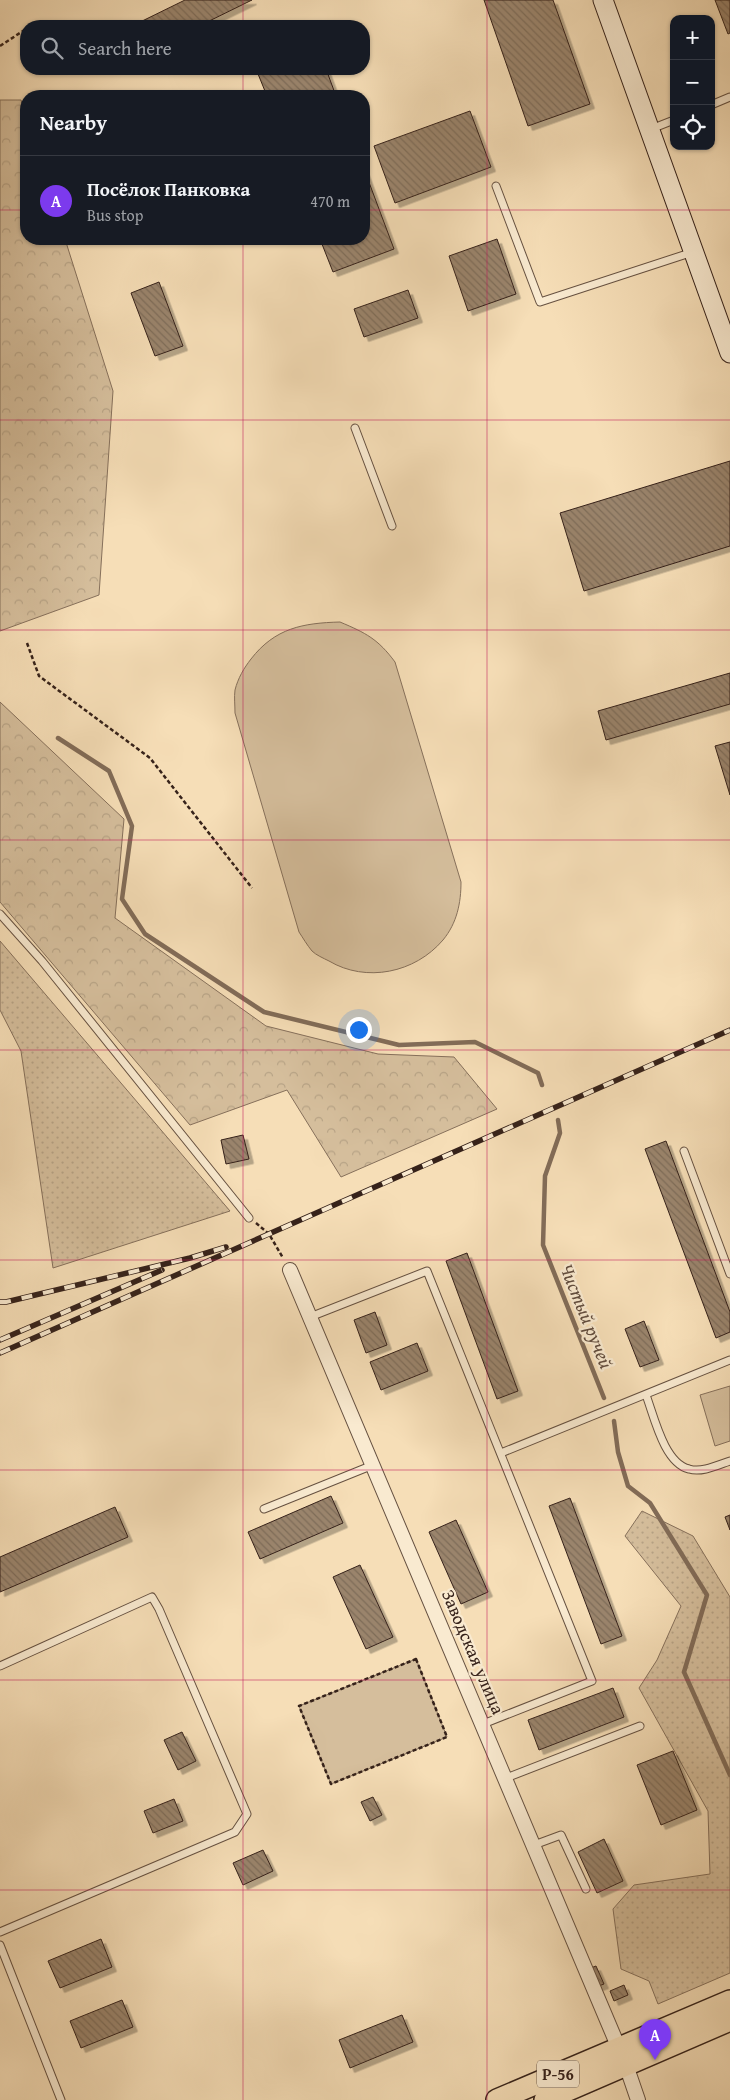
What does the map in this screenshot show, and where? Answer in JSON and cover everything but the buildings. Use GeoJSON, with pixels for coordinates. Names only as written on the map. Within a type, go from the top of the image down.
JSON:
{"type":"FeatureCollection","features":[{"type":"Feature","properties":{"kind":"main road"},"geometry":{"type":"LineString","coordinates":[[603,0],[730,353]]}},
{"type":"Feature","properties":{"kind":"main road","name":"Р-56"},"geometry":{"type":"LineString","coordinates":[[545,2100],[622,2057],[730,2001]]}},
{"type":"Feature","properties":{"kind":"main road","name":"Р-56"},"geometry":{"type":"LineString","coordinates":[[497,2100],[730,2020]]}},
{"type":"Feature","properties":{"kind":"street","name":"Заводская улица"},"geometry":{"type":"LineString","coordinates":[[290,1270],[506,1778],[622,2057],[638,2100]]}},
{"type":"Feature","properties":{"kind":"lane"},"geometry":{"type":"LineString","coordinates":[[715,103],[730,97]]}},
{"type":"Feature","properties":{"kind":"lane"},"geometry":{"type":"LineString","coordinates":[[650,129],[670,122]]}},
{"type":"Feature","properties":{"kind":"lane"},"geometry":{"type":"LineString","coordinates":[[496,186],[540,302],[693,252]]}},
{"type":"Feature","properties":{"kind":"lane"},"geometry":{"type":"LineString","coordinates":[[355,428],[392,526]]}},
{"type":"Feature","properties":{"kind":"lane"},"geometry":{"type":"LineString","coordinates":[[0,914],[42,961],[250,1218]]}},
{"type":"Feature","properties":{"kind":"lane"},"geometry":{"type":"LineString","coordinates":[[684,1151],[730,1274]]}},
{"type":"Feature","properties":{"kind":"lane"},"geometry":{"type":"LineString","coordinates":[[310,1317],[428,1271],[592,1681],[483,1724]]}},
{"type":"Feature","properties":{"kind":"lane"},"geometry":{"type":"LineString","coordinates":[[501,1454],[730,1360]]}},
{"type":"Feature","properties":{"kind":"lane"},"geometry":{"type":"LineString","coordinates":[[646,1394],[663,1441],[674,1460],[689,1469],[707,1469],[730,1461]]}},
{"type":"Feature","properties":{"kind":"lane"},"geometry":{"type":"LineString","coordinates":[[264,1509],[373,1465]]}},
{"type":"Feature","properties":{"kind":"lane"},"geometry":{"type":"LineString","coordinates":[[0,1666],[152,1597],[159,1609],[247,1814],[234,1832],[0,1932]]}},
{"type":"Feature","properties":{"kind":"lane"},"geometry":{"type":"LineString","coordinates":[[506,1778],[640,1726]]}},
{"type":"Feature","properties":{"kind":"lane"},"geometry":{"type":"LineString","coordinates":[[534,1845],[561,1835],[586,1889]]}},
{"type":"Feature","properties":{"kind":"lane"},"geometry":{"type":"LineString","coordinates":[[0,1945],[62,2100]]}},
{"type":"Feature","properties":{"kind":"path"},"geometry":{"type":"LineString","coordinates":[[0,46],[20,33]]}},
{"type":"Feature","properties":{"kind":"path"},"geometry":{"type":"LineString","coordinates":[[27,644],[39,676],[150,758],[252,888]]}},
{"type":"Feature","properties":{"kind":"path"},"geometry":{"type":"LineString","coordinates":[[250,1218],[269,1234],[290,1270]]}},
{"type":"Feature","properties":{"kind":"path"},"geometry":{"type":"LineString","coordinates":[[416,1659],[447,1737],[331,1784],[299,1706],[416,1659]]}},
{"type":"Feature","properties":{"kind":"green space"},"geometry":{"type":"Polygon","coordinates":[[[0,100],[20,100],[20,245],[67,245],[113,391],[99,595],[0,631],[0,100]]]}},
{"type":"Feature","properties":{"kind":"green space"},"geometry":{"type":"Polygon","coordinates":[[[340,622],[371,637],[395,662],[461,882],[460,898],[455,920],[443,940],[419,960],[404,967],[374,973],[358,972],[343,968],[322,958],[308,946],[299,932],[235,713],[235,690],[238,681],[251,659],[270,640],[291,629],[302,626],[340,622]]]}},
{"type":"Feature","properties":{"kind":"green space"},"geometry":{"type":"Polygon","coordinates":[[[0,702],[124,819],[115,918],[266,1026],[378,1054],[454,1057],[497,1109],[341,1177],[287,1090],[190,1125],[0,902],[0,702]]]}},
{"type":"Feature","properties":{"kind":"green space"},"geometry":{"type":"Polygon","coordinates":[[[0,941],[230,1211],[53,1268],[21,1051],[0,1010],[0,941]]]}},
{"type":"Feature","properties":{"kind":"green space"},"geometry":{"type":"Polygon","coordinates":[[[730,1386],[730,1441],[715,1446],[700,1395],[730,1386]]]}},
{"type":"Feature","properties":{"kind":"green space"},"geometry":{"type":"Polygon","coordinates":[[[642,1511],[693,1536],[730,1597],[730,1973],[658,2004],[649,1981],[621,1969],[613,1909],[634,1885],[710,1874],[708,1811],[639,1688],[657,1660],[681,1606],[625,1536],[642,1511]]]}},
{"type":"Feature","properties":{"kind":"green space"},"geometry":{"type":"Polygon","coordinates":[[[416,1659],[447,1737],[331,1784],[299,1706],[416,1659]]]}},
{"type":"Feature","properties":{"kind":"waterway"},"geometry":{"type":"LineString","coordinates":[[58,738],[109,771],[132,826],[122,899],[145,934],[264,1012],[399,1045],[475,1042],[538,1073],[542,1085]]}},
{"type":"Feature","properties":{"kind":"waterway","name":"Чистый ручей"},"geometry":{"type":"LineString","coordinates":[[558,1120],[560,1133],[545,1176],[543,1245],[604,1398]]}},
{"type":"Feature","properties":{"kind":"waterway","name":"Чистый ручей"},"geometry":{"type":"LineString","coordinates":[[614,1421],[618,1452],[628,1486],[650,1503],[707,1595],[684,1672],[730,1775]]}},
{"type":"Feature","properties":{"kind":"railway"},"geometry":{"type":"LineString","coordinates":[[0,1353],[730,1030]]}},
{"type":"Feature","properties":{"kind":"railway"},"geometry":{"type":"LineString","coordinates":[[0,1302],[190,1258],[226,1247]]}},
{"type":"Feature","properties":{"kind":"railway"},"geometry":{"type":"LineString","coordinates":[[0,1340],[162,1270]]}},
{"type":"Feature","properties":{"kind":"place","name":"Посёлок Панковка"},"geometry":{"type":"Point","coordinates":[655,2060]}}]}
